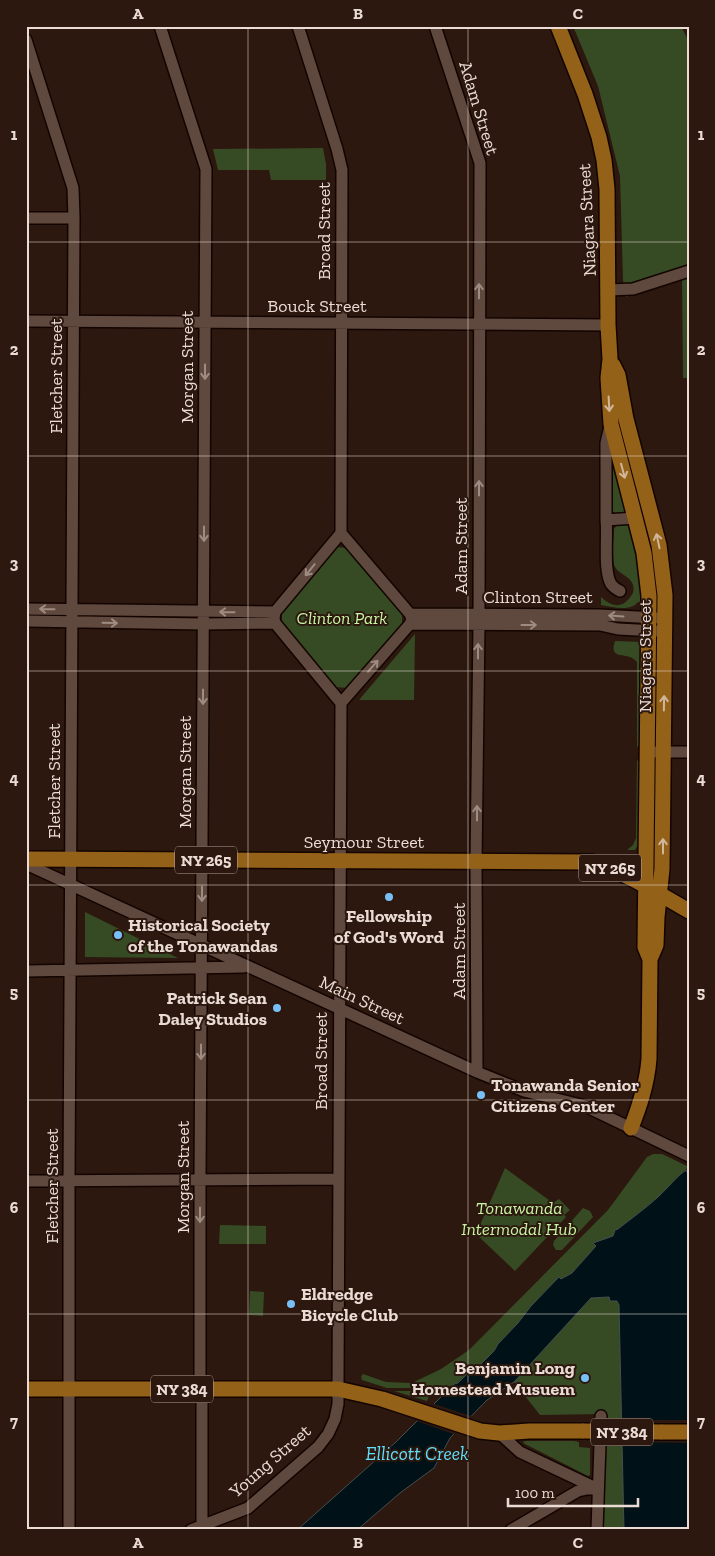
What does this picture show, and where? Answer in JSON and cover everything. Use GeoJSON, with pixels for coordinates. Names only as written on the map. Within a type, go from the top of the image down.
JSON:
{"type":"FeatureCollection","features":[{"type":"Feature","properties":{"kind":"main road","name":"Niagara Street"},"geometry":{"type":"LineString","coordinates":[[558,26],[585,94],[599,137],[604,160],[607,189],[610,424],[644,553],[647,575],[649,596],[645,947],[650,959]]}},
{"type":"Feature","properties":{"kind":"main road","name":"Niagara Street"},"geometry":{"type":"LineString","coordinates":[[610,359],[618,375],[626,419],[659,545],[664,587],[665,624],[662,869],[656,945],[650,959],[648,1067],[640,1106],[630,1128]]}},
{"type":"Feature","properties":{"kind":"main road","name":"Seymour Street"},"geometry":{"type":"LineString","coordinates":[[26,859],[591,862],[612,869],[646,886],[689,912]]}},
{"type":"Feature","properties":{"kind":"main road","name":"NY 384"},"geometry":{"type":"LineString","coordinates":[[26,1389],[338,1389],[373,1396],[480,1431],[498,1433],[529,1431],[689,1432]]}},
{"type":"Feature","properties":{"kind":"street","name":"Morgan Street"},"geometry":{"type":"LineString","coordinates":[[160,26],[206,169],[200,1180],[200,1378],[202,1389],[197,1528]]}},
{"type":"Feature","properties":{"kind":"street","name":"Broad Street"},"geometry":{"type":"LineString","coordinates":[[298,26],[342,170],[341,532]]}},
{"type":"Feature","properties":{"kind":"street","name":"Adam Street"},"geometry":{"type":"LineString","coordinates":[[434,26],[480,164],[476,862],[477,1072]]}},
{"type":"Feature","properties":{"kind":"street","name":"Fletcher Street"},"geometry":{"type":"LineString","coordinates":[[26,40],[73,188],[74,218],[69,1530]]}},
{"type":"Feature","properties":{"kind":"street"},"geometry":{"type":"LineString","coordinates":[[26,218],[74,218]]}},
{"type":"Feature","properties":{"kind":"street"},"geometry":{"type":"LineString","coordinates":[[608,290],[632,289],[689,271]]}},
{"type":"Feature","properties":{"kind":"street","name":"Bouck Street"},"geometry":{"type":"LineString","coordinates":[[26,322],[608,325]]}},
{"type":"Feature","properties":{"kind":"street","name":"Niagara Street"},"geometry":{"type":"LineString","coordinates":[[610,424],[606,443],[607,575],[611,586],[620,591]]}},
{"type":"Feature","properties":{"kind":"street"},"geometry":{"type":"LineString","coordinates":[[606,520],[635,518]]}},
{"type":"Feature","properties":{"kind":"street"},"geometry":{"type":"LineString","coordinates":[[26,609],[204,611],[275,618],[341,703],[410,619],[341,532],[275,618],[204,624],[26,621]]}},
{"type":"Feature","properties":{"kind":"street"},"geometry":{"type":"LineString","coordinates":[[138,610],[138,623]]}},
{"type":"Feature","properties":{"kind":"street","name":"Clinton Street"},"geometry":{"type":"LineString","coordinates":[[410,619],[600,615],[648,624],[665,624]]}},
{"type":"Feature","properties":{"kind":"street","name":"Broad Street"},"geometry":{"type":"LineString","coordinates":[[338,1389],[341,703]]}},
{"type":"Feature","properties":{"kind":"street"},"geometry":{"type":"LineString","coordinates":[[647,752],[689,752]]}},
{"type":"Feature","properties":{"kind":"street","name":"Main Street"},"geometry":{"type":"LineString","coordinates":[[26,864],[477,1072],[524,1091],[579,1104],[689,1156]]}},
{"type":"Feature","properties":{"kind":"street"},"geometry":{"type":"LineString","coordinates":[[26,971],[248,967]]}},
{"type":"Feature","properties":{"kind":"street"},"geometry":{"type":"LineString","coordinates":[[26,1181],[338,1180]]}},
{"type":"Feature","properties":{"kind":"street","name":"Young Street"},"geometry":{"type":"LineString","coordinates":[[197,1528],[248,1508],[318,1447],[328,1434],[335,1419],[338,1389]]}},
{"type":"Feature","properties":{"kind":"street"},"geometry":{"type":"LineString","coordinates":[[597,1530],[601,1416]]}},
{"type":"Feature","properties":{"kind":"street"},"geometry":{"type":"LineString","coordinates":[[498,1433],[520,1452],[598,1489]]}},
{"type":"Feature","properties":{"kind":"street"},"geometry":{"type":"LineString","coordinates":[[511,1530],[578,1491],[598,1489]]}},
{"type":"Feature","properties":{"kind":"green space"},"geometry":{"type":"Polygon","coordinates":[[[573,26],[681,26],[689,42],[689,378],[683,378],[682,276],[626,297],[623,280],[620,176],[598,86],[573,26]]]}},
{"type":"Feature","properties":{"kind":"green space"},"geometry":{"type":"Polygon","coordinates":[[[323,148],[326,180],[271,180],[269,170],[218,170],[213,149],[323,148]]]}},
{"type":"Feature","properties":{"kind":"green space"},"geometry":{"type":"Polygon","coordinates":[[[611,448],[627,512],[617,514],[611,511],[611,448]]]}},
{"type":"Feature","properties":{"kind":"green space"},"geometry":{"type":"Polygon","coordinates":[[[625,522],[630,525],[638,559],[642,600],[631,607],[616,608],[601,605],[601,597],[613,605],[620,605],[628,600],[633,592],[631,582],[618,571],[613,561],[614,529],[617,525],[625,522]]]}},
{"type":"Feature","properties":{"kind":"green space","name":"Clinton Park"},"geometry":{"type":"Polygon","coordinates":[[[334,547],[349,548],[402,614],[402,624],[349,688],[334,687],[282,623],[282,614],[334,547]]]}},
{"type":"Feature","properties":{"kind":"green space"},"geometry":{"type":"Polygon","coordinates":[[[415,634],[414,700],[359,700],[415,634]]]}},
{"type":"Feature","properties":{"kind":"green space"},"geometry":{"type":"Polygon","coordinates":[[[615,641],[642,642],[641,744],[637,747],[637,662],[629,657],[617,654],[614,651],[615,641]]]}},
{"type":"Feature","properties":{"kind":"green space"},"geometry":{"type":"Polygon","coordinates":[[[638,760],[641,767],[641,839],[635,850],[627,850],[633,845],[636,838],[638,760]]]}},
{"type":"Feature","properties":{"kind":"green space"},"geometry":{"type":"Polygon","coordinates":[[[85,912],[178,958],[85,957],[85,912]]]}},
{"type":"Feature","properties":{"kind":"green space"},"geometry":{"type":"Polygon","coordinates":[[[653,1154],[662,1154],[689,1167],[658,1197],[615,1230],[613,1236],[594,1243],[596,1246],[572,1273],[561,1279],[559,1277],[476,1369],[471,1370],[457,1383],[429,1396],[427,1401],[394,1391],[413,1391],[412,1388],[387,1388],[362,1380],[363,1374],[386,1382],[412,1383],[441,1369],[469,1350],[608,1210],[647,1157],[653,1154]]]}},
{"type":"Feature","properties":{"kind":"green space","name":"Tonawanda Intermodal Hub"},"geometry":{"type":"Polygon","coordinates":[[[505,1168],[553,1203],[559,1199],[570,1210],[564,1215],[566,1217],[515,1271],[476,1234],[505,1168]]]}},
{"type":"Feature","properties":{"kind":"green space"},"geometry":{"type":"Polygon","coordinates":[[[583,1208],[590,1211],[593,1217],[562,1250],[556,1250],[553,1245],[554,1241],[583,1208]]]}},
{"type":"Feature","properties":{"kind":"green space"},"geometry":{"type":"Polygon","coordinates":[[[220,1225],[266,1226],[266,1244],[219,1244],[220,1225]]]}},
{"type":"Feature","properties":{"kind":"green space"},"geometry":{"type":"Polygon","coordinates":[[[250,1291],[264,1292],[263,1316],[249,1315],[250,1291]]]}},
{"type":"Feature","properties":{"kind":"green space"},"geometry":{"type":"Polygon","coordinates":[[[610,1297],[619,1304],[624,1530],[601,1530],[605,1414],[540,1415],[514,1382],[591,1298],[610,1297]]]}},
{"type":"Feature","properties":{"kind":"green space"},"geometry":{"type":"Polygon","coordinates":[[[523,1442],[579,1442],[579,1447],[590,1448],[590,1475],[588,1476],[525,1444],[523,1442]]]}},
{"type":"Feature","properties":{"kind":"water","name":"Ellicott Creek"},"geometry":{"type":"Polygon","coordinates":[[[686,1170],[689,1174],[689,1530],[624,1530],[619,1305],[617,1301],[610,1301],[609,1297],[591,1298],[514,1382],[487,1400],[450,1438],[434,1468],[400,1493],[357,1530],[297,1530],[396,1442],[454,1384],[458,1383],[471,1370],[476,1369],[559,1277],[561,1279],[572,1273],[596,1246],[593,1243],[613,1236],[615,1230],[662,1194],[686,1170]]]}},
{"type":"Feature","properties":{"kind":"pier"},"geometry":{"type":"Polygon","coordinates":[[[431,1403],[474,1417],[456,1435],[414,1420],[431,1403]]]}},
{"type":"Feature","properties":{"kind":"pier"},"geometry":{"type":"Polygon","coordinates":[[[619,1420],[689,1420],[689,1443],[620,1442],[619,1420]]]}},
{"type":"Feature","properties":{"kind":"place","name":"Fellowship of God's Word"},"geometry":{"type":"Point","coordinates":[389,897]}},
{"type":"Feature","properties":{"kind":"place","name":"Historical Society of the Tonawandas"},"geometry":{"type":"Point","coordinates":[118,935]}},
{"type":"Feature","properties":{"kind":"place","name":"Patrick Sean Daley Studios"},"geometry":{"type":"Point","coordinates":[277,1008]}},
{"type":"Feature","properties":{"kind":"place","name":"Tonawanda Senior Citizens Center"},"geometry":{"type":"Point","coordinates":[481,1095]}},
{"type":"Feature","properties":{"kind":"place","name":"Eldredge Bicycle Club"},"geometry":{"type":"Point","coordinates":[291,1304]}},
{"type":"Feature","properties":{"kind":"place","name":"Benjamin Long Homestead Musuem"},"geometry":{"type":"Point","coordinates":[585,1378]}}]}
